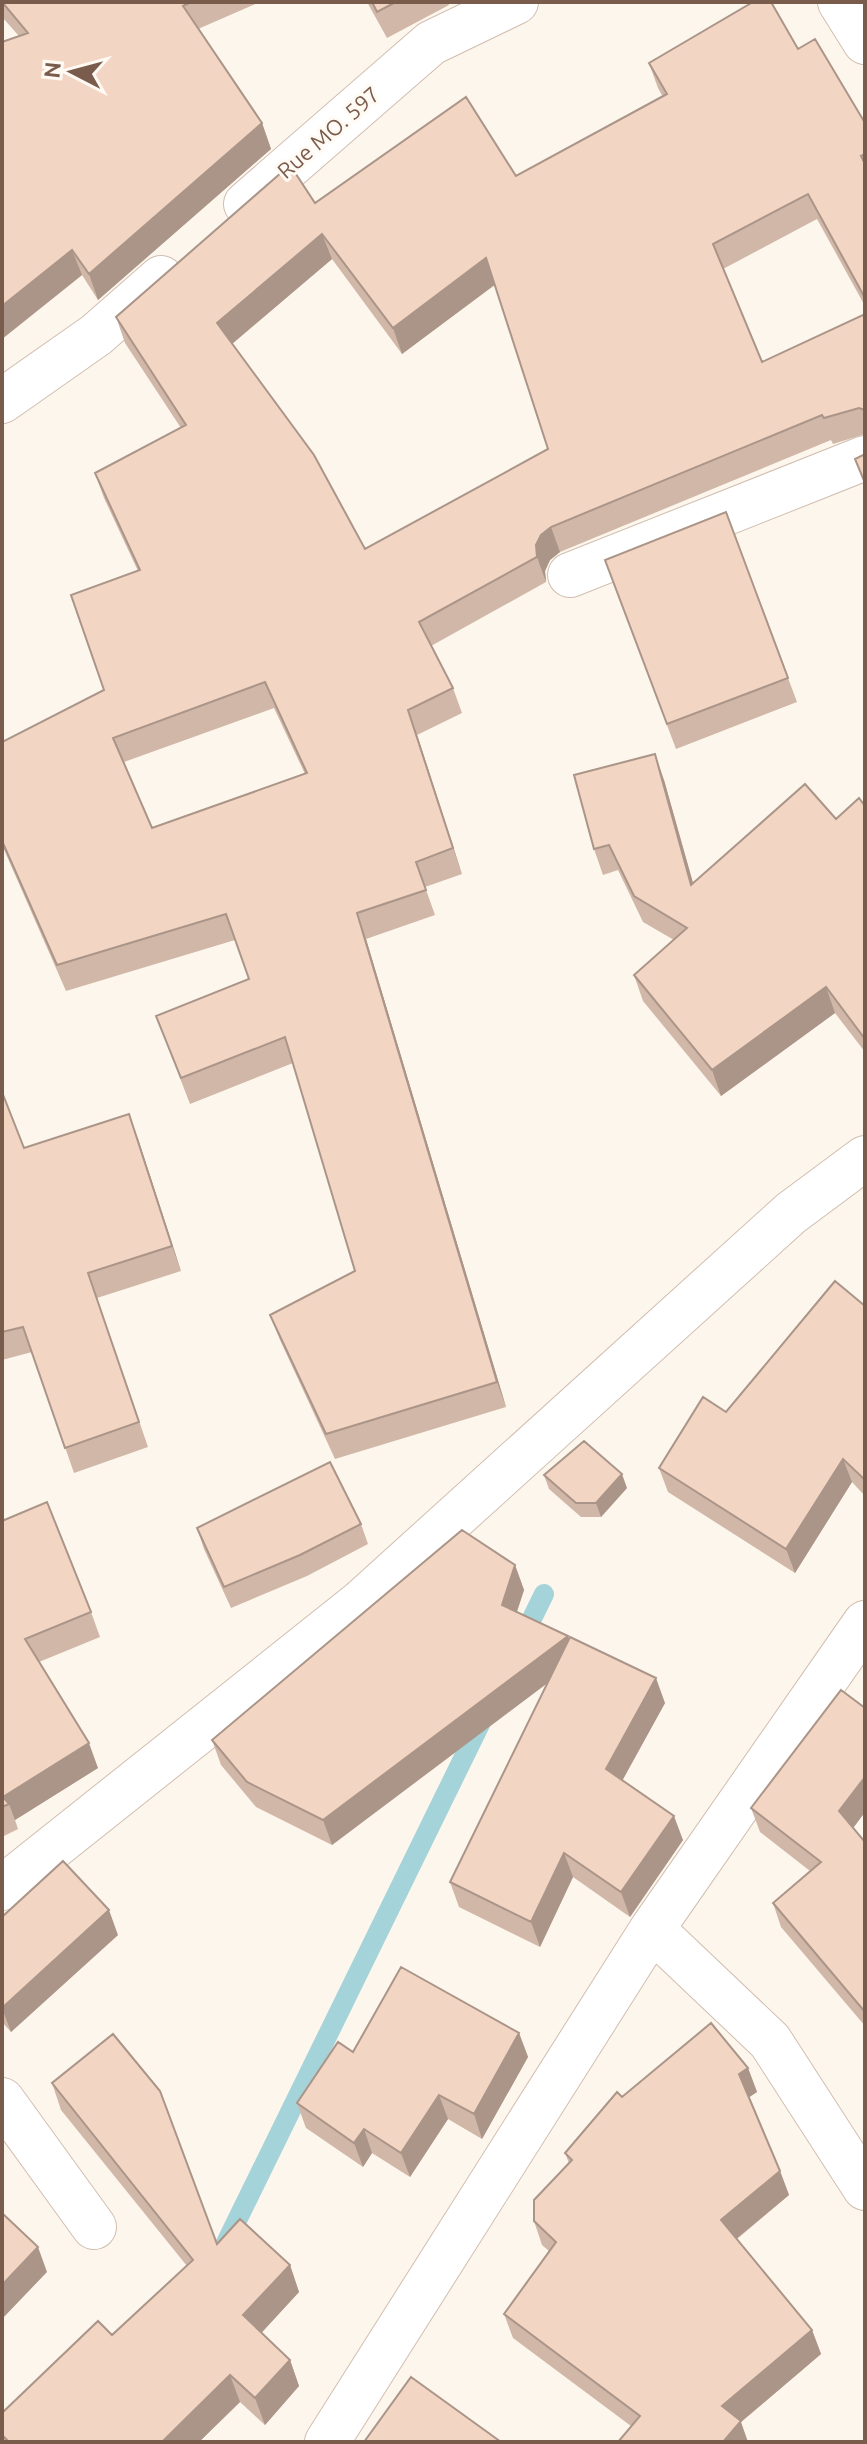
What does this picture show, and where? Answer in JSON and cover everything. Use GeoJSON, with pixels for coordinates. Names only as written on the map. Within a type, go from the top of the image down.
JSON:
{"type":"FeatureCollection","features":[{"type":"Feature","properties":{"kind":"street","name":"Rue MO. 597"},"geometry":{"type":"LineString","coordinates":[[2,401],[96,335],[431,43],[516,2]]}},
{"type":"Feature","properties":{"kind":"street"},"geometry":{"type":"LineString","coordinates":[[840,2],[865,42]]}},
{"type":"Feature","properties":{"kind":"street"},"geometry":{"type":"LineString","coordinates":[[570,575],[865,458]]}},
{"type":"Feature","properties":{"kind":"street"},"geometry":{"type":"LineString","coordinates":[[2,1888],[360,1603],[791,1213],[865,1158]]}},
{"type":"Feature","properties":{"kind":"street"},"geometry":{"type":"LineString","coordinates":[[327,2442],[652,1929],[865,1623]]}},
{"type":"Feature","properties":{"kind":"street"},"geometry":{"type":"LineString","coordinates":[[652,1929],[770,2041],[865,2188]]}},
{"type":"Feature","properties":{"kind":"street"},"geometry":{"type":"LineString","coordinates":[[2,2100],[94,2227]]}},
{"type":"Feature","properties":{"kind":"building"},"geometry":{"type":"Polygon","coordinates":[[[2,2],[191,2],[183,6],[262,123],[89,274],[72,250],[2,306],[2,42],[28,33],[2,2]]]}},
{"type":"Feature","properties":{"kind":"building"},"geometry":{"type":"Polygon","coordinates":[[[372,2],[396,2],[377,12],[372,2]]]}},
{"type":"Feature","properties":{"kind":"building"},"geometry":{"type":"Polygon","coordinates":[[[753,2],[771,2],[798,49],[815,39],[865,123],[865,154],[861,156],[865,164],[865,298],[808,194],[713,244],[762,362],[865,314],[865,410],[859,408],[824,418],[822,415],[551,527],[541,535],[536,545],[537,557],[419,622],[453,688],[408,710],[453,848],[416,862],[426,890],[357,913],[497,1382],[326,1434],[270,1315],[355,1271],[285,1037],[181,1078],[156,1016],[249,979],[226,914],[57,965],[2,841],[2,742],[104,690],[71,595],[140,570],[95,473],[186,425],[116,317],[290,165],[315,203],[466,97],[516,176],[667,94],[649,63],[753,2]],[[322,234],[217,323],[314,455],[365,549],[548,449],[486,258],[393,328],[322,234]],[[265,682],[113,738],[152,828],[307,773],[265,682]]]}},
{"type":"Feature","properties":{"kind":"building"},"geometry":{"type":"Polygon","coordinates":[[[865,454],[865,483],[855,459],[865,454]]]}},
{"type":"Feature","properties":{"kind":"building"},"geometry":{"type":"Polygon","coordinates":[[[726,512],[788,678],[667,724],[605,560],[726,512]]]}},
{"type":"Feature","properties":{"kind":"building"},"geometry":{"type":"Polygon","coordinates":[[[655,754],[691,885],[805,784],[836,819],[859,798],[865,806],[865,1039],[826,987],[712,1070],[634,975],[687,928],[634,896],[609,845],[594,849],[574,775],[655,754]]]}},
{"type":"Feature","properties":{"kind":"building"},"geometry":{"type":"Polygon","coordinates":[[[2,1092],[24,1148],[129,1114],[172,1246],[88,1273],[139,1422],[65,1448],[23,1327],[2,1332],[2,1092]]]}},
{"type":"Feature","properties":{"kind":"building"},"geometry":{"type":"Polygon","coordinates":[[[835,1281],[865,1306],[865,1480],[843,1459],[786,1549],[659,1468],[703,1397],[726,1412],[835,1281]]]}},
{"type":"Feature","properties":{"kind":"building"},"geometry":{"type":"Polygon","coordinates":[[[584,1441],[622,1474],[596,1503],[576,1503],[544,1475],[584,1441]]]}},
{"type":"Feature","properties":{"kind":"building"},"geometry":{"type":"Polygon","coordinates":[[[330,1462],[361,1524],[300,1555],[224,1587],[197,1528],[330,1462]]]}},
{"type":"Feature","properties":{"kind":"building"},"geometry":{"type":"Polygon","coordinates":[[[47,1502],[91,1612],[25,1639],[89,1743],[3,1797],[9,1804],[2,1807],[2,1521],[47,1502]]]}},
{"type":"Feature","properties":{"kind":"building"},"geometry":{"type":"Polygon","coordinates":[[[462,1530],[515,1565],[502,1605],[568,1636],[323,1820],[247,1782],[212,1740],[462,1530]]]}},
{"type":"Feature","properties":{"kind":"building"},"geometry":{"type":"Polygon","coordinates":[[[570,1637],[656,1678],[606,1769],[674,1816],[621,1892],[564,1853],[531,1922],[450,1882],[570,1637]]]}},
{"type":"Feature","properties":{"kind":"building"},"geometry":{"type":"Polygon","coordinates":[[[841,1690],[865,1708],[865,1777],[839,1811],[865,1842],[865,2012],[773,1903],[821,1862],[751,1808],[841,1690]]]}},
{"type":"Feature","properties":{"kind":"building"},"geometry":{"type":"Polygon","coordinates":[[[63,1861],[109,1910],[2,2008],[2,1917],[63,1861]]]}},
{"type":"Feature","properties":{"kind":"building"},"geometry":{"type":"Polygon","coordinates":[[[401,1967],[519,2033],[474,2114],[439,2095],[401,2153],[364,2129],[354,2143],[297,2103],[338,2042],[353,2052],[401,1967]]]}},
{"type":"Feature","properties":{"kind":"building"},"geometry":{"type":"Polygon","coordinates":[[[711,2023],[748,2068],[739,2074],[780,2171],[721,2220],[812,2330],[722,2406],[741,2421],[723,2442],[618,2442],[640,2416],[504,2314],[556,2242],[534,2221],[534,2200],[572,2160],[565,2153],[617,2092],[622,2097],[711,2023]]]}},
{"type":"Feature","properties":{"kind":"building"},"geometry":{"type":"Polygon","coordinates":[[[113,2034],[160,2091],[217,2244],[240,2219],[290,2265],[243,2315],[290,2360],[255,2398],[230,2375],[162,2442],[9,2442],[2,2435],[2,2413],[98,2321],[112,2335],[193,2260],[52,2083],[113,2034]]]}},
{"type":"Feature","properties":{"kind":"building"},"geometry":{"type":"Polygon","coordinates":[[[2,2213],[38,2247],[2,2285],[2,2213]]]}},
{"type":"Feature","properties":{"kind":"building"},"geometry":{"type":"Polygon","coordinates":[[[411,2377],[501,2442],[364,2442],[411,2377]]]}},
{"type":"Feature","properties":{"kind":"waterway"},"geometry":{"type":"LineString","coordinates":[[521,1641],[544,1594]]}},
{"type":"Feature","properties":{"kind":"waterway"},"geometry":{"type":"LineString","coordinates":[[222,2251],[484,1716]]}}]}
